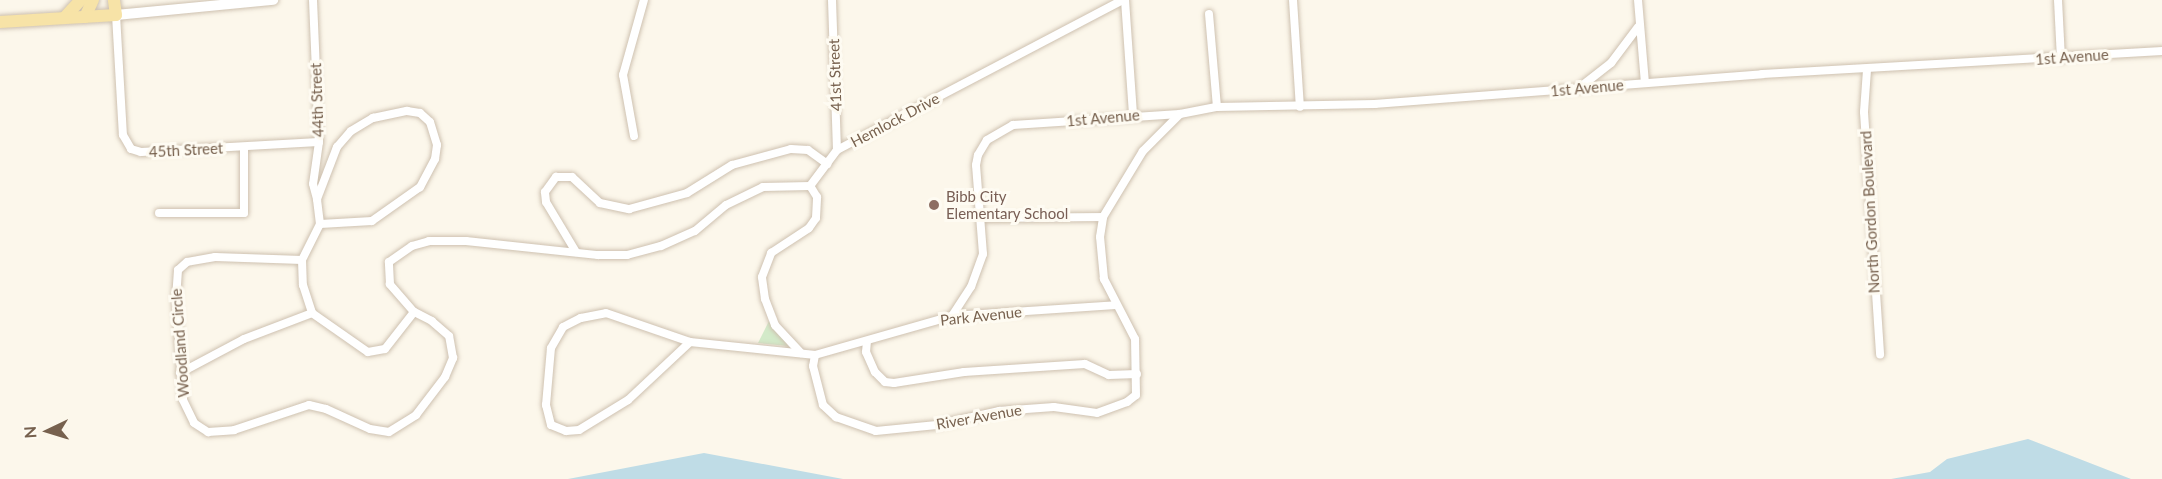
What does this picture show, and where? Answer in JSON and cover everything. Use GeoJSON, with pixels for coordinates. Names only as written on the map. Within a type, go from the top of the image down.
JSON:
{"type":"FeatureCollection","features":[{"type":"Feature","properties":{"kind":"main road"},"geometry":{"type":"LineString","coordinates":[[64,18],[81,0]]}},
{"type":"Feature","properties":{"kind":"main road"},"geometry":{"type":"LineString","coordinates":[[86,17],[93,0]]}},
{"type":"Feature","properties":{"kind":"main road","name":"45th Street"},"geometry":{"type":"LineString","coordinates":[[114,0],[116,15]]}},
{"type":"Feature","properties":{"kind":"main road"},"geometry":{"type":"LineString","coordinates":[[0,22],[116,15],[273,0]]}},
{"type":"Feature","properties":{"kind":"street","name":"44th Street"},"geometry":{"type":"LineString","coordinates":[[313,0],[319,142],[313,184],[320,224]]}},
{"type":"Feature","properties":{"kind":"street"},"geometry":{"type":"LineString","coordinates":[[634,136],[623,75],[644,0]]}},
{"type":"Feature","properties":{"kind":"street","name":"41st Street"},"geometry":{"type":"LineString","coordinates":[[832,0],[837,150]]}},
{"type":"Feature","properties":{"kind":"street"},"geometry":{"type":"LineString","coordinates":[[1124,0],[1133,114]]}},
{"type":"Feature","properties":{"kind":"street","name":"Hemlock Drive"},"geometry":{"type":"LineString","coordinates":[[810,186],[837,150],[1124,0]]}},
{"type":"Feature","properties":{"kind":"street"},"geometry":{"type":"LineString","coordinates":[[1293,0],[1300,107]]}},
{"type":"Feature","properties":{"kind":"street"},"geometry":{"type":"LineString","coordinates":[[1638,0],[1638,27],[1645,82]]}},
{"type":"Feature","properties":{"kind":"street"},"geometry":{"type":"LineString","coordinates":[[2058,0],[2061,59]]}},
{"type":"Feature","properties":{"kind":"street"},"geometry":{"type":"LineString","coordinates":[[1209,14],[1216,107]]}},
{"type":"Feature","properties":{"kind":"street","name":"45th Street"},"geometry":{"type":"LineString","coordinates":[[116,15],[126,144],[141,152],[244,147],[244,213],[159,213]]}},
{"type":"Feature","properties":{"kind":"street"},"geometry":{"type":"LineString","coordinates":[[1578,89],[1611,63],[1638,27]]}},
{"type":"Feature","properties":{"kind":"street","name":"1st Avenue"},"geometry":{"type":"LineString","coordinates":[[982,218],[976,165],[978,154],[987,140],[1013,125],[1133,114],[1180,114],[1216,107],[1300,107],[1578,89],[1645,82],[2061,59],[2162,51]]}},
{"type":"Feature","properties":{"kind":"street","name":"North Gordon Boulevard"},"geometry":{"type":"LineString","coordinates":[[1867,70],[1864,112],[1880,354]]}},
{"type":"Feature","properties":{"kind":"street"},"geometry":{"type":"LineString","coordinates":[[317,199],[337,147],[351,131],[392,112],[420,112],[430,122],[436,145],[435,159],[420,187],[409,198],[372,221],[320,224],[302,260],[303,285],[312,313],[368,352],[385,349],[414,312]]}},
{"type":"Feature","properties":{"kind":"street"},"geometry":{"type":"LineString","coordinates":[[867,341],[866,352],[875,372],[885,382],[894,383],[964,372],[1085,364],[1109,375],[1137,374],[1135,339],[1104,279],[1101,255],[1103,217],[1143,151],[1180,114]]}},
{"type":"Feature","properties":{"kind":"street"},"geometry":{"type":"LineString","coordinates":[[244,147],[319,142]]}},
{"type":"Feature","properties":{"kind":"street"},"geometry":{"type":"LineString","coordinates":[[801,353],[776,325],[765,299],[762,277],[771,253],[809,228],[816,218],[817,196],[810,186],[762,187],[726,205],[695,231],[661,246],[627,255],[576,252],[546,202],[545,192],[556,177],[572,177],[600,203],[629,209],[687,193],[732,165],[791,149],[808,150],[827,164]]}},
{"type":"Feature","properties":{"kind":"street"},"geometry":{"type":"LineString","coordinates":[[952,316],[971,287],[983,254],[982,218],[1103,217]]}},
{"type":"Feature","properties":{"kind":"street","name":"Woodland Circle"},"geometry":{"type":"LineString","coordinates":[[302,260],[215,257],[187,262],[176,278],[183,400],[194,423],[208,432],[234,430],[309,405],[326,409],[370,429],[389,432],[416,416],[453,358],[448,336],[432,321],[414,312],[390,284],[387,271],[395,256],[429,241],[576,252]]}},
{"type":"Feature","properties":{"kind":"street","name":"Park Avenue"},"geometry":{"type":"LineString","coordinates":[[815,355],[952,316],[1116,305]]}},
{"type":"Feature","properties":{"kind":"street"},"geometry":{"type":"LineString","coordinates":[[180,373],[244,339],[312,313]]}},
{"type":"Feature","properties":{"kind":"street"},"geometry":{"type":"LineString","coordinates":[[690,342],[628,400],[579,430],[566,431],[551,425],[546,381],[551,348],[563,327],[581,318],[606,313],[690,342],[815,355]]}},
{"type":"Feature","properties":{"kind":"street","name":"River Avenue"},"geometry":{"type":"LineString","coordinates":[[815,355],[813,366],[823,405],[836,417],[855,426],[892,431],[999,411],[1054,407],[1097,412],[1136,395],[1137,374]]}},
{"type":"Feature","properties":{"kind":"green space"},"geometry":{"type":"Polygon","coordinates":[[[770,319],[788,346],[758,343],[770,319]]]}},
{"type":"Feature","properties":{"kind":"water"},"geometry":{"type":"Polygon","coordinates":[[[2028,439],[2131,479],[1891,479],[1930,472],[1947,459],[2028,439]]]}},
{"type":"Feature","properties":{"kind":"water"},"geometry":{"type":"Polygon","coordinates":[[[704,453],[843,479],[568,479],[704,453]]]}},
{"type":"Feature","properties":{"kind":"place","name":"Bibb City Elementary School"},"geometry":{"type":"Point","coordinates":[934,205]}}]}
